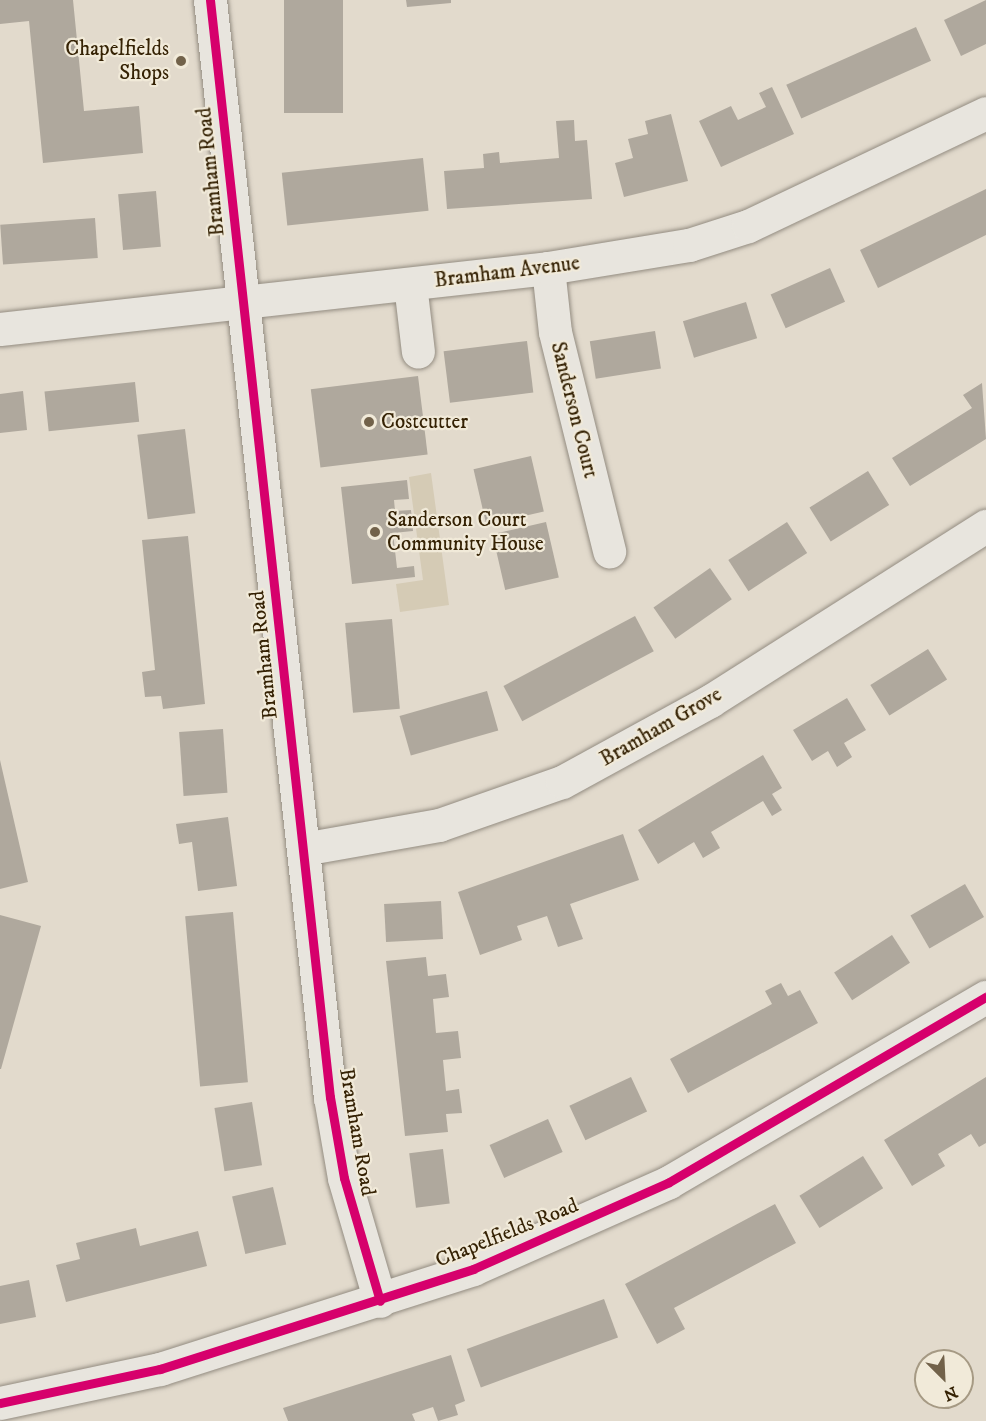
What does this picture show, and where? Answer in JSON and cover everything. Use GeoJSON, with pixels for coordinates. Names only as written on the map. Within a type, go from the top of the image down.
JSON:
{"type":"FeatureCollection","features":[{"type":"Feature","properties":{"kind":"street","name":"Bramham Road"},"geometry":{"type":"LineString","coordinates":[[210,0],[337,1139],[380,1301]]}},
{"type":"Feature","properties":{"kind":"street","name":"Bramham Avenue"},"geometry":{"type":"LineString","coordinates":[[0,329],[548,268],[689,245],[748,226],[986,113]]}},
{"type":"Feature","properties":{"kind":"street","name":"Sanderson Court"},"geometry":{"type":"LineString","coordinates":[[548,268],[555,332],[609,550]]}},
{"type":"Feature","properties":{"kind":"street"},"geometry":{"type":"LineString","coordinates":[[410,284],[418,352]]}},
{"type":"Feature","properties":{"kind":"street","name":"Bramham Grove"},"geometry":{"type":"LineString","coordinates":[[303,849],[439,825],[562,782],[710,701],[986,526]]}},
{"type":"Feature","properties":{"kind":"street","name":"Chapelfields Road"},"geometry":{"type":"LineString","coordinates":[[0,1403],[160,1369],[380,1301],[473,1269],[669,1182],[986,997]]}},
{"type":"Feature","properties":{"kind":"shaded area"},"geometry":{"type":"Polygon","coordinates":[[[431,473],[449,605],[400,612],[396,584],[423,580],[409,477],[431,473]]]}},
{"type":"Feature","properties":{"kind":"building"},"geometry":{"type":"Polygon","coordinates":[[[0,0],[73,0],[84,111],[139,106],[143,153],[43,163],[29,21],[0,24],[0,0]]]}},
{"type":"Feature","properties":{"kind":"building"},"geometry":{"type":"Polygon","coordinates":[[[284,0],[343,0],[343,113],[284,113],[284,0]]]}},
{"type":"Feature","properties":{"kind":"building"},"geometry":{"type":"Polygon","coordinates":[[[406,0],[451,0],[451,3],[407,7],[406,0]]]}},
{"type":"Feature","properties":{"kind":"building"},"geometry":{"type":"Polygon","coordinates":[[[986,0],[986,44],[961,56],[944,20],[986,0]]]}},
{"type":"Feature","properties":{"kind":"building"},"geometry":{"type":"Polygon","coordinates":[[[916,27],[931,61],[801,119],[786,85],[916,27]]]}},
{"type":"Feature","properties":{"kind":"building"},"geometry":{"type":"Polygon","coordinates":[[[772,87],[794,134],[721,167],[699,121],[731,106],[738,120],[766,107],[759,93],[772,87]]]}},
{"type":"Feature","properties":{"kind":"building"},"geometry":{"type":"Polygon","coordinates":[[[671,114],[688,181],[624,197],[615,163],[633,158],[628,139],[648,134],[645,121],[671,114]]]}},
{"type":"Feature","properties":{"kind":"building"},"geometry":{"type":"Polygon","coordinates":[[[574,120],[575,141],[587,140],[592,199],[447,209],[444,171],[484,168],[483,154],[499,152],[500,163],[559,158],[556,121],[574,120]]]}},
{"type":"Feature","properties":{"kind":"building"},"geometry":{"type":"Polygon","coordinates":[[[423,158],[429,211],[287,226],[282,173],[423,158]]]}},
{"type":"Feature","properties":{"kind":"building"},"geometry":{"type":"Polygon","coordinates":[[[986,189],[986,235],[878,288],[860,250],[986,189]]]}},
{"type":"Feature","properties":{"kind":"building"},"geometry":{"type":"Polygon","coordinates":[[[156,191],[161,247],[123,250],[118,194],[156,191]]]}},
{"type":"Feature","properties":{"kind":"building"},"geometry":{"type":"Polygon","coordinates":[[[95,218],[98,258],[3,265],[0,225],[95,218]]]}},
{"type":"Feature","properties":{"kind":"building"},"geometry":{"type":"Polygon","coordinates":[[[830,268],[845,302],[786,328],[771,294],[830,268]]]}},
{"type":"Feature","properties":{"kind":"building"},"geometry":{"type":"Polygon","coordinates":[[[746,302],[757,338],[694,358],[683,321],[746,302]]]}},
{"type":"Feature","properties":{"kind":"building"},"geometry":{"type":"Polygon","coordinates":[[[655,331],[661,369],[596,379],[590,341],[655,331]]]}},
{"type":"Feature","properties":{"kind":"building"},"geometry":{"type":"Polygon","coordinates":[[[527,341],[533,393],[450,403],[444,351],[527,341]]]}},
{"type":"Feature","properties":{"kind":"building","name":"Costcutter"},"geometry":{"type":"Polygon","coordinates":[[[418,376],[428,454],[320,468],[311,389],[418,376]]]}},
{"type":"Feature","properties":{"kind":"building"},"geometry":{"type":"Polygon","coordinates":[[[135,382],[139,422],[49,431],[44,392],[135,382]]]}},
{"type":"Feature","properties":{"kind":"building"},"geometry":{"type":"Polygon","coordinates":[[[982,383],[986,439],[910,486],[892,458],[972,408],[963,395],[982,383]]]}},
{"type":"Feature","properties":{"kind":"building"},"geometry":{"type":"Polygon","coordinates":[[[23,391],[27,430],[0,433],[0,394],[23,391]]]}},
{"type":"Feature","properties":{"kind":"building"},"geometry":{"type":"Polygon","coordinates":[[[185,429],[195,513],[148,519],[137,435],[185,429]]]}},
{"type":"Feature","properties":{"kind":"building"},"geometry":{"type":"Polygon","coordinates":[[[531,456],[544,512],[486,525],[474,469],[531,456]]]}},
{"type":"Feature","properties":{"kind":"building"},"geometry":{"type":"Polygon","coordinates":[[[868,471],[889,505],[831,541],[809,508],[868,471]]]}},
{"type":"Feature","properties":{"kind":"building","name":"Sanderson Court Community House"},"geometry":{"type":"Polygon","coordinates":[[[407,480],[409,499],[394,500],[395,511],[411,510],[413,531],[393,533],[397,568],[414,566],[415,577],[352,584],[341,487],[407,480]]]}},
{"type":"Feature","properties":{"kind":"building"},"geometry":{"type":"Polygon","coordinates":[[[546,522],[559,578],[505,590],[492,534],[546,522]]]}},
{"type":"Feature","properties":{"kind":"building"},"geometry":{"type":"Polygon","coordinates":[[[787,522],[807,553],[748,591],[728,560],[787,522]]]}},
{"type":"Feature","properties":{"kind":"building"},"geometry":{"type":"Polygon","coordinates":[[[188,536],[205,704],[163,709],[161,696],[145,697],[142,672],[155,670],[142,540],[188,536]]]}},
{"type":"Feature","properties":{"kind":"building"},"geometry":{"type":"Polygon","coordinates":[[[710,568],[732,599],[675,639],[653,608],[710,568]]]}},
{"type":"Feature","properties":{"kind":"building"},"geometry":{"type":"Polygon","coordinates":[[[635,616],[654,651],[522,721],[503,686],[635,616]]]}},
{"type":"Feature","properties":{"kind":"building"},"geometry":{"type":"Polygon","coordinates":[[[392,619],[400,709],[353,713],[345,623],[392,619]]]}},
{"type":"Feature","properties":{"kind":"building"},"geometry":{"type":"Polygon","coordinates":[[[928,649],[947,680],[889,716],[870,685],[928,649]]]}},
{"type":"Feature","properties":{"kind":"building"},"geometry":{"type":"Polygon","coordinates":[[[487,691],[498,730],[411,755],[400,716],[487,691]]]}},
{"type":"Feature","properties":{"kind":"building"},"geometry":{"type":"Polygon","coordinates":[[[847,698],[866,730],[844,743],[852,757],[837,767],[828,751],[812,761],[793,730],[847,698]]]}},
{"type":"Feature","properties":{"kind":"building"},"geometry":{"type":"Polygon","coordinates":[[[223,729],[227,793],[184,796],[179,732],[223,729]]]}},
{"type":"Feature","properties":{"kind":"building"},"geometry":{"type":"Polygon","coordinates":[[[763,755],[782,788],[772,794],[782,810],[772,816],[763,801],[711,832],[720,848],[703,858],[694,842],[658,864],[638,830],[763,755]]]}},
{"type":"Feature","properties":{"kind":"building"},"geometry":{"type":"Polygon","coordinates":[[[0,760],[28,882],[0,889],[0,760]]]}},
{"type":"Feature","properties":{"kind":"building"},"geometry":{"type":"Polygon","coordinates":[[[228,817],[237,886],[198,891],[192,842],[179,844],[176,824],[228,817]]]}},
{"type":"Feature","properties":{"kind":"building"},"geometry":{"type":"Polygon","coordinates":[[[623,834],[639,880],[570,904],[583,939],[558,947],[547,916],[517,926],[522,940],[480,955],[458,892],[623,834]]]}},
{"type":"Feature","properties":{"kind":"building"},"geometry":{"type":"Polygon","coordinates":[[[965,884],[984,917],[929,948],[910,916],[965,884]]]}},
{"type":"Feature","properties":{"kind":"building"},"geometry":{"type":"Polygon","coordinates":[[[441,901],[443,939],[386,942],[384,904],[441,901]]]}},
{"type":"Feature","properties":{"kind":"building"},"geometry":{"type":"Polygon","coordinates":[[[233,912],[248,1082],[200,1087],[185,916],[233,912]]]}},
{"type":"Feature","properties":{"kind":"building"},"geometry":{"type":"Polygon","coordinates":[[[0,915],[41,926],[1,1069],[0,1069],[0,915]]]}},
{"type":"Feature","properties":{"kind":"building"},"geometry":{"type":"Polygon","coordinates":[[[892,935],[910,963],[852,1000],[834,973],[892,935]]]}},
{"type":"Feature","properties":{"kind":"building"},"geometry":{"type":"Polygon","coordinates":[[[426,957],[428,976],[446,974],[449,997],[433,999],[436,1033],[458,1031],[461,1058],[443,1060],[446,1091],[459,1089],[462,1113],[446,1114],[448,1132],[405,1136],[386,961],[426,957]]]}},
{"type":"Feature","properties":{"kind":"building"},"geometry":{"type":"Polygon","coordinates":[[[781,983],[788,996],[800,990],[818,1023],[688,1093],[670,1059],[772,1004],[765,991],[781,983]]]}},
{"type":"Feature","properties":{"kind":"building"},"geometry":{"type":"Polygon","coordinates":[[[631,1077],[647,1111],[585,1140],[569,1106],[631,1077]]]}},
{"type":"Feature","properties":{"kind":"building"},"geometry":{"type":"Polygon","coordinates":[[[986,1077],[986,1143],[979,1147],[971,1134],[938,1154],[945,1166],[912,1186],[884,1140],[986,1077]]]}},
{"type":"Feature","properties":{"kind":"building"},"geometry":{"type":"Polygon","coordinates":[[[252,1102],[262,1165],[224,1171],[214,1108],[252,1102]]]}},
{"type":"Feature","properties":{"kind":"building"},"geometry":{"type":"Polygon","coordinates":[[[548,1119],[563,1152],[504,1178],[490,1145],[548,1119]]]}},
{"type":"Feature","properties":{"kind":"building"},"geometry":{"type":"Polygon","coordinates":[[[443,1149],[450,1204],[416,1208],[409,1153],[443,1149]]]}},
{"type":"Feature","properties":{"kind":"building"},"geometry":{"type":"Polygon","coordinates":[[[863,1156],[883,1188],[820,1228],[799,1196],[863,1156]]]}},
{"type":"Feature","properties":{"kind":"building"},"geometry":{"type":"Polygon","coordinates":[[[273,1187],[286,1244],[245,1254],[232,1196],[273,1187]]]}},
{"type":"Feature","properties":{"kind":"building"},"geometry":{"type":"Polygon","coordinates":[[[775,1204],[796,1243],[674,1308],[685,1329],[657,1344],[625,1284],[775,1204]]]}},
{"type":"Feature","properties":{"kind":"building"},"geometry":{"type":"Polygon","coordinates":[[[136,1228],[140,1246],[198,1231],[207,1266],[66,1302],[56,1265],[80,1259],[76,1243],[136,1228]]]}},
{"type":"Feature","properties":{"kind":"building"},"geometry":{"type":"Polygon","coordinates":[[[29,1280],[36,1317],[0,1324],[0,1286],[29,1280]]]}},
{"type":"Feature","properties":{"kind":"building"},"geometry":{"type":"Polygon","coordinates":[[[604,1299],[618,1338],[481,1387],[467,1349],[604,1299]]]}},
{"type":"Feature","properties":{"kind":"building"},"geometry":{"type":"Polygon","coordinates":[[[451,1355],[465,1401],[455,1405],[458,1415],[438,1421],[433,1407],[412,1414],[415,1421],[288,1421],[283,1408],[451,1355]]]}},
{"type":"Feature","properties":{"kind":"cycle path"},"geometry":{"type":"LineString","coordinates":[[210,0],[330,1097],[344,1178],[380,1301]]}},
{"type":"Feature","properties":{"kind":"cycle path"},"geometry":{"type":"LineString","coordinates":[[0,1403],[160,1369],[473,1269],[669,1182],[986,997]]}},
{"type":"Feature","properties":{"kind":"place","name":"Chapelfields Shops"},"geometry":{"type":"Point","coordinates":[181,61]}},
{"type":"Feature","properties":{"kind":"place","name":"Costcutter"},"geometry":{"type":"Point","coordinates":[369,422]}},
{"type":"Feature","properties":{"kind":"place","name":"Sanderson Court Community House"},"geometry":{"type":"Point","coordinates":[375,532]}}]}
